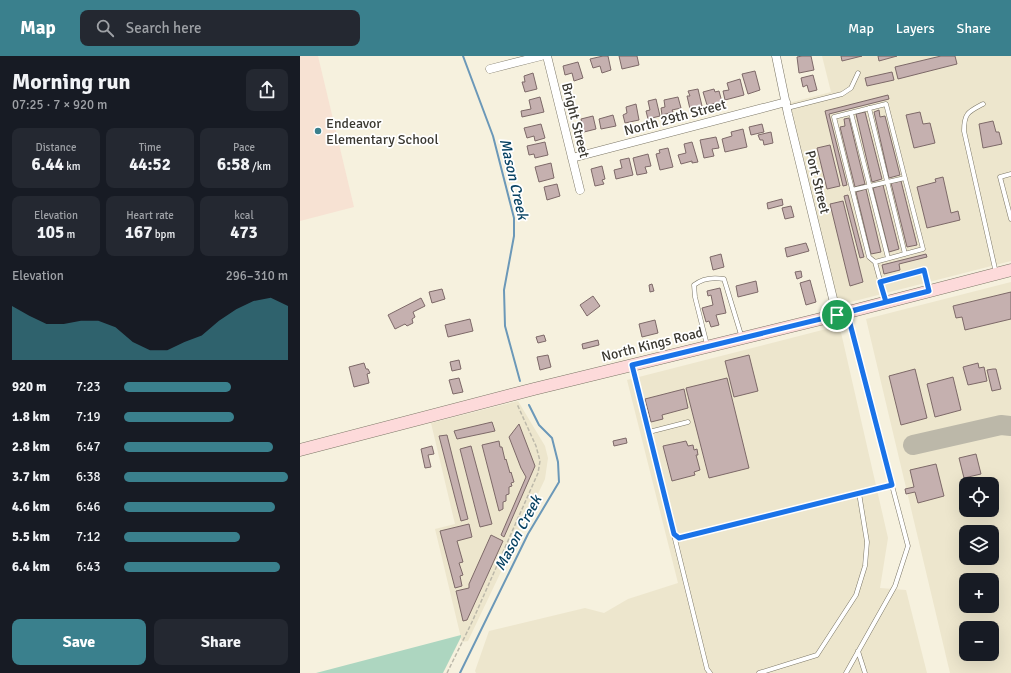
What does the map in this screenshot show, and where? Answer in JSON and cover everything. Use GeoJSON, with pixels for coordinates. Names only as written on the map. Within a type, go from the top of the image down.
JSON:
{"type":"FeatureCollection","features":[{"type":"Feature","properties":{"kind":"main road","name":"North Kings Road"},"geometry":{"type":"LineString","coordinates":[[300,450],[512,395],[1011,270]]}},
{"type":"Feature","properties":{"kind":"street"},"geometry":{"type":"LineString","coordinates":[[490,69],[541,56]]}},
{"type":"Feature","properties":{"kind":"street","name":"Bright Street"},"geometry":{"type":"LineString","coordinates":[[547,56],[580,190]]}},
{"type":"Feature","properties":{"kind":"street","name":"Port Street"},"geometry":{"type":"LineString","coordinates":[[776,56],[786,105],[842,313]]}},
{"type":"Feature","properties":{"kind":"street","name":"North 29th Street"},"geometry":{"type":"LineString","coordinates":[[572,158],[786,105]]}},
{"type":"Feature","properties":{"kind":"lane"},"geometry":{"type":"LineString","coordinates":[[786,105],[842,94],[851,88],[858,73]]}},
{"type":"Feature","properties":{"kind":"lane"},"geometry":{"type":"LineString","coordinates":[[875,262],[923,249],[886,104],[834,117],[869,257],[875,262],[886,302]]}},
{"type":"Feature","properties":{"kind":"lane"},"geometry":{"type":"LineString","coordinates":[[983,104],[968,112],[964,122],[964,131],[996,274]]}},
{"type":"Feature","properties":{"kind":"lane"},"geometry":{"type":"LineString","coordinates":[[869,108],[905,254]]}},
{"type":"Feature","properties":{"kind":"lane"},"geometry":{"type":"LineString","coordinates":[[851,113],[888,258]]}},
{"type":"Feature","properties":{"kind":"lane"},"geometry":{"type":"LineString","coordinates":[[1011,174],[1000,177],[1011,218]]}},
{"type":"Feature","properties":{"kind":"lane"},"geometry":{"type":"LineString","coordinates":[[852,190],[905,178]]}},
{"type":"Feature","properties":{"kind":"lane"},"geometry":{"type":"LineString","coordinates":[[880,282],[924,270],[929,291]]}},
{"type":"Feature","properties":{"kind":"lane"},"geometry":{"type":"LineString","coordinates":[[707,346],[695,298],[694,285],[700,280],[716,278],[724,279],[742,338]]}},
{"type":"Feature","properties":{"kind":"lane"},"geometry":{"type":"LineString","coordinates":[[842,313],[892,485],[908,546],[894,586],[846,673]]}},
{"type":"Feature","properties":{"kind":"lane"},"geometry":{"type":"LineString","coordinates":[[632,365],[707,669],[710,673]]}},
{"type":"Feature","properties":{"kind":"lane"},"geometry":{"type":"LineString","coordinates":[[649,432],[688,422]]}},
{"type":"Feature","properties":{"kind":"lane"},"geometry":{"type":"LineString","coordinates":[[674,534],[679,538],[892,485]]}},
{"type":"Feature","properties":{"kind":"lane"},"geometry":{"type":"LineString","coordinates":[[759,673],[817,655],[856,595],[865,566],[867,542],[859,493]]}},
{"type":"Feature","properties":{"kind":"lane"},"geometry":{"type":"LineString","coordinates":[[858,650],[865,673]]}},
{"type":"Feature","properties":{"kind":"path"},"geometry":{"type":"LineString","coordinates":[[447,673],[472,622],[538,473],[540,461],[536,446],[512,395]]}},
{"type":"Feature","properties":{"kind":"shaded area","name":"Endeavor Elementary School"},"geometry":{"type":"Polygon","coordinates":[[[300,56],[318,56],[354,207],[300,221],[300,56]]]}},
{"type":"Feature","properties":{"kind":"shaded area"},"geometry":{"type":"Polygon","coordinates":[[[822,56],[1011,56],[1011,261],[839,305],[789,103],[831,92],[822,56]]]}},
{"type":"Feature","properties":{"kind":"shaded area"},"geometry":{"type":"Polygon","coordinates":[[[1011,282],[1011,673],[950,673],[866,319],[1011,282]]]}},
{"type":"Feature","properties":{"kind":"shaded area"},"geometry":{"type":"Polygon","coordinates":[[[834,327],[840,328],[888,538],[880,588],[906,590],[927,673],[476,673],[475,671],[489,631],[585,608],[604,613],[628,599],[678,583],[627,380],[834,327]]]}},
{"type":"Feature","properties":{"kind":"shaded area"},"geometry":{"type":"Polygon","coordinates":[[[518,401],[545,446],[548,458],[545,479],[468,641],[462,642],[435,529],[455,524],[431,423],[518,401]]]}},
{"type":"Feature","properties":{"kind":"green space"},"geometry":{"type":"Polygon","coordinates":[[[461,635],[443,673],[316,673],[461,635]]]}},
{"type":"Feature","properties":{"kind":"building"},"geometry":{"type":"Polygon","coordinates":[[[608,56],[611,70],[602,73],[600,66],[593,68],[590,59],[608,56]]]}},
{"type":"Feature","properties":{"kind":"building"},"geometry":{"type":"Polygon","coordinates":[[[619,56],[637,56],[639,65],[622,69],[619,56]]]}},
{"type":"Feature","properties":{"kind":"building"},"geometry":{"type":"Polygon","coordinates":[[[811,56],[814,70],[799,73],[797,57],[811,56]]]}},
{"type":"Feature","properties":{"kind":"building"},"geometry":{"type":"Polygon","coordinates":[[[841,56],[862,56],[842,61],[841,56]]]}},
{"type":"Feature","properties":{"kind":"building"},"geometry":{"type":"Polygon","coordinates":[[[878,56],[897,56],[879,61],[878,56]]]}},
{"type":"Feature","properties":{"kind":"building"},"geometry":{"type":"Polygon","coordinates":[[[941,56],[955,56],[957,64],[898,79],[895,67],[941,56]]]}},
{"type":"Feature","properties":{"kind":"building"},"geometry":{"type":"Polygon","coordinates":[[[578,62],[583,78],[574,81],[572,73],[565,75],[563,66],[578,62]]]}},
{"type":"Feature","properties":{"kind":"building"},"geometry":{"type":"Polygon","coordinates":[[[755,71],[760,90],[748,94],[742,74],[755,71]]]}},
{"type":"Feature","properties":{"kind":"building"},"geometry":{"type":"Polygon","coordinates":[[[892,72],[894,80],[867,86],[865,78],[892,72]]]}},
{"type":"Feature","properties":{"kind":"building"},"geometry":{"type":"Polygon","coordinates":[[[533,73],[537,89],[525,92],[522,82],[525,82],[524,76],[533,73]]]}},
{"type":"Feature","properties":{"kind":"building"},"geometry":{"type":"Polygon","coordinates":[[[813,75],[817,90],[809,92],[807,85],[803,87],[801,78],[813,75]]]}},
{"type":"Feature","properties":{"kind":"building"},"geometry":{"type":"Polygon","coordinates":[[[740,79],[744,95],[725,100],[723,91],[729,90],[727,83],[740,79]]]}},
{"type":"Feature","properties":{"kind":"building"},"geometry":{"type":"Polygon","coordinates":[[[698,89],[702,106],[690,109],[687,96],[690,96],[688,91],[698,89]]]}},
{"type":"Feature","properties":{"kind":"building"},"geometry":{"type":"Polygon","coordinates":[[[714,89],[715,92],[719,91],[722,102],[707,105],[703,92],[714,89]]]}},
{"type":"Feature","properties":{"kind":"building"},"geometry":{"type":"Polygon","coordinates":[[[888,95],[889,99],[829,114],[847,185],[843,186],[825,111],[888,95]]]}},
{"type":"Feature","properties":{"kind":"building"},"geometry":{"type":"Polygon","coordinates":[[[540,97],[544,112],[522,117],[521,111],[531,109],[529,100],[540,97]]]}},
{"type":"Feature","properties":{"kind":"building"},"geometry":{"type":"Polygon","coordinates":[[[678,97],[681,108],[672,110],[673,112],[662,115],[661,108],[665,107],[664,100],[678,97]]]}},
{"type":"Feature","properties":{"kind":"building"},"geometry":{"type":"Polygon","coordinates":[[[656,99],[660,116],[648,119],[646,111],[650,110],[648,101],[656,99]]]}},
{"type":"Feature","properties":{"kind":"building"},"geometry":{"type":"Polygon","coordinates":[[[636,104],[639,120],[625,123],[623,115],[627,113],[626,107],[636,104]]]}},
{"type":"Feature","properties":{"kind":"building"},"geometry":{"type":"Polygon","coordinates":[[[879,110],[880,117],[885,116],[900,175],[889,178],[874,112],[879,110]]]}},
{"type":"Feature","properties":{"kind":"building"},"geometry":{"type":"Polygon","coordinates":[[[865,112],[882,179],[872,182],[856,114],[865,112]]]}},
{"type":"Feature","properties":{"kind":"building"},"geometry":{"type":"Polygon","coordinates":[[[920,112],[923,124],[930,123],[935,143],[914,148],[906,115],[920,112]]]}},
{"type":"Feature","properties":{"kind":"building"},"geometry":{"type":"Polygon","coordinates":[[[613,115],[616,126],[601,129],[599,119],[613,115]]]}},
{"type":"Feature","properties":{"kind":"building"},"geometry":{"type":"Polygon","coordinates":[[[593,116],[596,129],[584,132],[581,119],[593,116]]]}},
{"type":"Feature","properties":{"kind":"building"},"geometry":{"type":"Polygon","coordinates":[[[849,118],[865,184],[855,187],[840,127],[845,126],[844,119],[849,118]]]}},
{"type":"Feature","properties":{"kind":"building"},"geometry":{"type":"Polygon","coordinates":[[[993,121],[996,132],[999,132],[1002,144],[983,148],[979,124],[993,121]]]}},
{"type":"Feature","properties":{"kind":"building"},"geometry":{"type":"Polygon","coordinates":[[[541,124],[545,138],[535,141],[534,136],[527,138],[524,128],[541,124]]]}},
{"type":"Feature","properties":{"kind":"building"},"geometry":{"type":"Polygon","coordinates":[[[762,124],[764,132],[751,135],[749,127],[762,124]]]}},
{"type":"Feature","properties":{"kind":"building"},"geometry":{"type":"Polygon","coordinates":[[[743,129],[747,147],[725,152],[722,139],[732,136],[731,132],[743,129]]]}},
{"type":"Feature","properties":{"kind":"building"},"geometry":{"type":"Polygon","coordinates":[[[771,132],[773,143],[764,145],[763,140],[760,140],[758,135],[771,132]]]}},
{"type":"Feature","properties":{"kind":"building"},"geometry":{"type":"Polygon","coordinates":[[[716,137],[719,148],[712,149],[714,156],[704,158],[700,140],[716,137]]]}},
{"type":"Feature","properties":{"kind":"building"},"geometry":{"type":"Polygon","coordinates":[[[545,142],[548,155],[535,158],[534,154],[529,155],[527,146],[545,142]]]}},
{"type":"Feature","properties":{"kind":"building"},"geometry":{"type":"Polygon","coordinates":[[[692,142],[698,162],[692,163],[692,161],[681,164],[678,155],[686,153],[684,144],[692,142]]]}},
{"type":"Feature","properties":{"kind":"building"},"geometry":{"type":"Polygon","coordinates":[[[830,145],[840,186],[827,189],[817,148],[830,145]]]}},
{"type":"Feature","properties":{"kind":"building"},"geometry":{"type":"Polygon","coordinates":[[[668,148],[673,167],[660,170],[656,154],[660,153],[659,150],[668,148]]]}},
{"type":"Feature","properties":{"kind":"building"},"geometry":{"type":"Polygon","coordinates":[[[648,154],[651,166],[645,167],[647,173],[637,175],[633,158],[648,154]]]}},
{"type":"Feature","properties":{"kind":"building"},"geometry":{"type":"Polygon","coordinates":[[[629,158],[633,175],[616,179],[614,170],[622,168],[620,160],[629,158]]]}},
{"type":"Feature","properties":{"kind":"building"},"geometry":{"type":"Polygon","coordinates":[[[551,163],[554,178],[539,182],[535,167],[551,163]]]}},
{"type":"Feature","properties":{"kind":"building"},"geometry":{"type":"Polygon","coordinates":[[[602,166],[605,179],[602,180],[604,184],[595,186],[591,169],[602,166]]]}},
{"type":"Feature","properties":{"kind":"building"},"geometry":{"type":"Polygon","coordinates":[[[943,177],[951,213],[958,211],[960,220],[927,228],[917,187],[936,182],[935,179],[943,177]]]}},
{"type":"Feature","properties":{"kind":"building"},"geometry":{"type":"Polygon","coordinates":[[[901,181],[917,245],[907,247],[891,183],[901,181]]]}},
{"type":"Feature","properties":{"kind":"building"},"geometry":{"type":"Polygon","coordinates":[[[557,184],[560,196],[547,200],[544,187],[557,184]]]}},
{"type":"Feature","properties":{"kind":"building"},"geometry":{"type":"Polygon","coordinates":[[[883,185],[899,249],[889,252],[873,188],[883,185]]]}},
{"type":"Feature","properties":{"kind":"building"},"geometry":{"type":"Polygon","coordinates":[[[866,189],[881,252],[871,254],[856,192],[866,189]]]}},
{"type":"Feature","properties":{"kind":"building"},"geometry":{"type":"Polygon","coordinates":[[[848,195],[864,257],[860,258],[844,196],[848,195]]]}},
{"type":"Feature","properties":{"kind":"building"},"geometry":{"type":"Polygon","coordinates":[[[782,199],[783,205],[768,209],[767,203],[782,199]]]}},
{"type":"Feature","properties":{"kind":"building"},"geometry":{"type":"Polygon","coordinates":[[[843,201],[863,282],[850,286],[830,204],[843,201]]]}},
{"type":"Feature","properties":{"kind":"building"},"geometry":{"type":"Polygon","coordinates":[[[791,206],[794,217],[785,219],[782,208],[791,206]]]}},
{"type":"Feature","properties":{"kind":"building"},"geometry":{"type":"Polygon","coordinates":[[[806,243],[809,251],[787,257],[785,248],[806,243]]]}},
{"type":"Feature","properties":{"kind":"building"},"geometry":{"type":"Polygon","coordinates":[[[721,254],[724,267],[713,270],[710,257],[721,254]]]}},
{"type":"Feature","properties":{"kind":"building"},"geometry":{"type":"Polygon","coordinates":[[[926,254],[927,257],[899,264],[900,270],[884,274],[882,265],[926,254]]]}},
{"type":"Feature","properties":{"kind":"building"},"geometry":{"type":"Polygon","coordinates":[[[801,271],[802,277],[797,279],[795,272],[801,271]]]}},
{"type":"Feature","properties":{"kind":"building"},"geometry":{"type":"Polygon","coordinates":[[[810,280],[816,302],[806,305],[800,283],[810,280]]]}},
{"type":"Feature","properties":{"kind":"building"},"geometry":{"type":"Polygon","coordinates":[[[756,281],[758,292],[738,297],[736,286],[756,281]]]}},
{"type":"Feature","properties":{"kind":"building"},"geometry":{"type":"Polygon","coordinates":[[[652,284],[654,291],[650,292],[649,285],[652,284]]]}},
{"type":"Feature","properties":{"kind":"building"},"geometry":{"type":"Polygon","coordinates":[[[720,288],[726,313],[716,315],[719,325],[711,327],[709,321],[706,322],[702,308],[713,305],[711,295],[708,296],[707,291],[720,288]]]}},
{"type":"Feature","properties":{"kind":"building"},"geometry":{"type":"Polygon","coordinates":[[[442,289],[445,299],[432,303],[429,292],[442,289]]]}},
{"type":"Feature","properties":{"kind":"building"},"geometry":{"type":"Polygon","coordinates":[[[1011,292],[1011,319],[965,330],[962,317],[956,318],[953,306],[1011,292]]]}},
{"type":"Feature","properties":{"kind":"building"},"geometry":{"type":"Polygon","coordinates":[[[593,296],[600,306],[587,316],[580,305],[593,296]]]}},
{"type":"Feature","properties":{"kind":"building"},"geometry":{"type":"Polygon","coordinates":[[[421,298],[425,306],[413,312],[415,317],[412,319],[413,323],[407,326],[405,324],[395,329],[388,315],[421,298]]]}},
{"type":"Feature","properties":{"kind":"building"},"geometry":{"type":"Polygon","coordinates":[[[470,319],[473,331],[448,337],[445,325],[470,319]]]}},
{"type":"Feature","properties":{"kind":"building"},"geometry":{"type":"Polygon","coordinates":[[[655,320],[658,333],[642,337],[639,324],[655,320]]]}},
{"type":"Feature","properties":{"kind":"building"},"geometry":{"type":"Polygon","coordinates":[[[544,335],[546,341],[538,343],[536,337],[544,335]]]}},
{"type":"Feature","properties":{"kind":"building"},"geometry":{"type":"Polygon","coordinates":[[[598,340],[599,345],[583,349],[582,344],[598,340]]]}},
{"type":"Feature","properties":{"kind":"building"},"geometry":{"type":"Polygon","coordinates":[[[548,355],[551,367],[540,370],[537,357],[548,355]]]}},
{"type":"Feature","properties":{"kind":"building"},"geometry":{"type":"Polygon","coordinates":[[[749,355],[758,391],[734,397],[725,361],[749,355]]]}},
{"type":"Feature","properties":{"kind":"building"},"geometry":{"type":"Polygon","coordinates":[[[459,360],[461,369],[452,371],[450,362],[459,360]]]}},
{"type":"Feature","properties":{"kind":"building"},"geometry":{"type":"Polygon","coordinates":[[[364,363],[366,369],[368,369],[370,373],[367,374],[369,383],[354,387],[349,367],[364,363]]]}},
{"type":"Feature","properties":{"kind":"building"},"geometry":{"type":"Polygon","coordinates":[[[978,363],[979,368],[984,367],[987,381],[968,385],[963,367],[978,363]]]}},
{"type":"Feature","properties":{"kind":"building"},"geometry":{"type":"Polygon","coordinates":[[[915,369],[927,418],[901,425],[889,376],[915,369]]]}},
{"type":"Feature","properties":{"kind":"building"},"geometry":{"type":"Polygon","coordinates":[[[996,369],[1001,389],[992,391],[987,370],[996,369]]]}},
{"type":"Feature","properties":{"kind":"building"},"geometry":{"type":"Polygon","coordinates":[[[953,377],[961,410],[935,417],[927,384],[953,377]]]}},
{"type":"Feature","properties":{"kind":"building"},"geometry":{"type":"Polygon","coordinates":[[[459,378],[463,392],[453,394],[449,380],[459,378]]]}},
{"type":"Feature","properties":{"kind":"building"},"geometry":{"type":"Polygon","coordinates":[[[727,378],[749,468],[709,478],[686,388],[727,378]]]}},
{"type":"Feature","properties":{"kind":"building"},"geometry":{"type":"Polygon","coordinates":[[[684,389],[688,408],[662,415],[663,419],[651,422],[645,399],[684,389]]]}},
{"type":"Feature","properties":{"kind":"building"},"geometry":{"type":"Polygon","coordinates":[[[492,422],[495,431],[457,439],[454,431],[492,422]]]}},
{"type":"Feature","properties":{"kind":"building"},"geometry":{"type":"Polygon","coordinates":[[[519,424],[535,466],[504,537],[501,535],[526,477],[509,437],[519,424]]]}},
{"type":"Feature","properties":{"kind":"building"},"geometry":{"type":"Polygon","coordinates":[[[447,435],[468,519],[461,521],[439,436],[447,435]]]}},
{"type":"Feature","properties":{"kind":"building"},"geometry":{"type":"Polygon","coordinates":[[[626,438],[627,443],[614,446],[613,441],[626,438]]]}},
{"type":"Feature","properties":{"kind":"building"},"geometry":{"type":"Polygon","coordinates":[[[499,441],[514,482],[511,483],[512,486],[509,487],[509,494],[506,495],[506,501],[503,502],[503,509],[499,511],[482,445],[499,441]]]}},
{"type":"Feature","properties":{"kind":"building"},"geometry":{"type":"Polygon","coordinates":[[[686,441],[688,446],[693,445],[694,450],[697,449],[698,455],[696,455],[700,470],[694,472],[695,475],[672,481],[663,446],[686,441]]]}},
{"type":"Feature","properties":{"kind":"building"},"geometry":{"type":"Polygon","coordinates":[[[432,446],[434,454],[428,455],[431,467],[425,468],[421,449],[432,446]]]}},
{"type":"Feature","properties":{"kind":"building"},"geometry":{"type":"Polygon","coordinates":[[[471,446],[492,524],[480,527],[460,449],[471,446]]]}},
{"type":"Feature","properties":{"kind":"building"},"geometry":{"type":"Polygon","coordinates":[[[976,454],[981,474],[964,477],[959,458],[976,454]]]}},
{"type":"Feature","properties":{"kind":"building"},"geometry":{"type":"Polygon","coordinates":[[[936,464],[944,496],[918,503],[915,492],[906,494],[905,489],[914,487],[910,470],[936,464]]]}},
{"type":"Feature","properties":{"kind":"building"},"geometry":{"type":"Polygon","coordinates":[[[469,524],[472,537],[457,541],[463,562],[459,563],[463,575],[460,576],[462,586],[455,588],[440,531],[469,524]]]}},
{"type":"Feature","properties":{"kind":"building"},"geometry":{"type":"Polygon","coordinates":[[[491,535],[503,541],[467,620],[463,621],[456,591],[469,588],[469,584],[491,535]]]}},
{"type":"Feature","properties":{"kind":"waterway","name":"Mason Creek"},"geometry":{"type":"LineString","coordinates":[[463,56],[493,136],[514,218],[514,236],[504,290],[505,326],[520,381]]}},
{"type":"Feature","properties":{"kind":"waterway","name":"Mason Creek"},"geometry":{"type":"LineString","coordinates":[[460,673],[528,534],[559,482],[558,462],[552,438],[539,425],[529,405]]}},
{"type":"Feature","properties":{"kind":"taxiway"},"geometry":{"type":"LineString","coordinates":[[913,445],[1001,425],[1011,426]]}},
{"type":"Feature","properties":{"kind":"place","name":"Endeavor Elementary School"},"geometry":{"type":"Point","coordinates":[318,131]}},
{"type":"Feature","properties":{"kind":"route"},"geometry":{"type":"LineString","coordinates":[[837,315],[632,365],[674,534],[679,538],[892,485],[847,312],[886,302],[929,291],[924,270],[880,282],[886,302],[837,315]]}}]}
